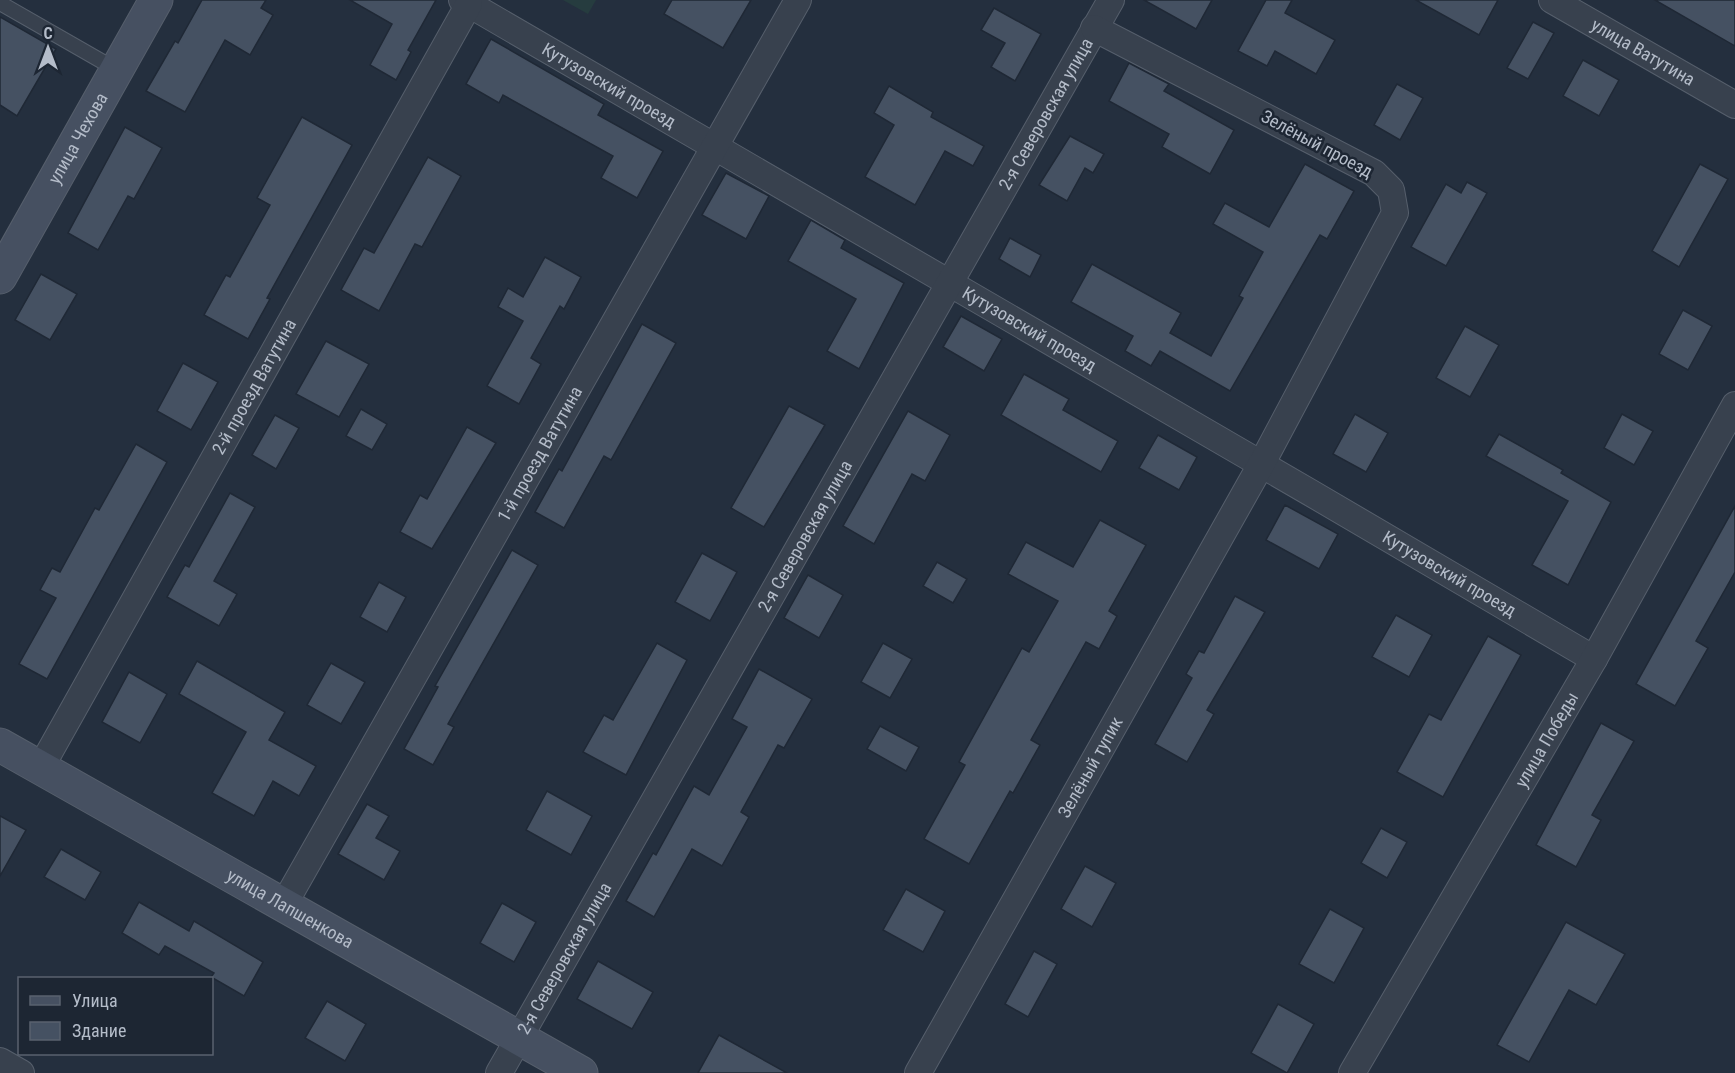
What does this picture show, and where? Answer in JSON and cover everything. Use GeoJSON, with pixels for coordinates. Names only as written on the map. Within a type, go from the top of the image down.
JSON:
{"type":"FeatureCollection","features":[{"type":"Feature","properties":{"kind":"street","name":"улица Чехова"},"geometry":{"type":"LineString","coordinates":[[0,277],[156,0]]}},
{"type":"Feature","properties":{"kind":"street","name":"1-й проезд Ватутина"},"geometry":{"type":"LineString","coordinates":[[283,906],[798,0]]}},
{"type":"Feature","properties":{"kind":"street","name":"2-я Северовская улица"},"geometry":{"type":"LineString","coordinates":[[499,1073],[1111,0]]}},
{"type":"Feature","properties":{"kind":"street","name":"улица Ватутина"},"geometry":{"type":"LineString","coordinates":[[1552,0],[1735,105]]}},
{"type":"Feature","properties":{"kind":"street","name":"Кутузовский проезд"},"geometry":{"type":"LineString","coordinates":[[465,2],[949,285],[1262,463],[1594,659]]}},
{"type":"Feature","properties":{"kind":"street","name":"2-й проезд Ватутина"},"geometry":{"type":"LineString","coordinates":[[41,767],[465,2]]}},
{"type":"Feature","properties":{"kind":"street","name":"Зелёный проезд"},"geometry":{"type":"LineString","coordinates":[[1094,28],[1374,172],[1391,190],[1395,213],[1262,463]]}},
{"type":"Feature","properties":{"kind":"street","name":"улица Победы"},"geometry":{"type":"LineString","coordinates":[[1352,1073],[1594,659],[1735,405]]}},
{"type":"Feature","properties":{"kind":"street","name":"Зелёный тупик"},"geometry":{"type":"LineString","coordinates":[[918,1073],[1262,463]]}},
{"type":"Feature","properties":{"kind":"street","name":"улица Лапшенкова"},"geometry":{"type":"LineString","coordinates":[[0,745],[580,1073]]}},
{"type":"Feature","properties":{"kind":"street"},"geometry":{"type":"LineString","coordinates":[[0,1061],[21,1073]]}},
{"type":"Feature","properties":{"kind":"lane"},"geometry":{"type":"LineString","coordinates":[[0,3],[117,70]]}},
{"type":"Feature","properties":{"kind":"green space"},"geometry":{"type":"Polygon","coordinates":[[[563,0],[596,0],[588,14],[563,0]]]}},
{"type":"Feature","properties":{"kind":"building"},"geometry":{"type":"Polygon","coordinates":[[[202,0],[266,0],[261,8],[273,15],[250,55],[225,40],[185,112],[146,91],[175,41],[178,43],[202,0]]]}},
{"type":"Feature","properties":{"kind":"building"},"geometry":{"type":"Polygon","coordinates":[[[350,0],[436,0],[408,50],[411,52],[396,80],[370,65],[392,24],[350,0]]]}},
{"type":"Feature","properties":{"kind":"building"},"geometry":{"type":"Polygon","coordinates":[[[672,0],[751,0],[723,48],[664,14],[672,0]]]}},
{"type":"Feature","properties":{"kind":"building"},"geometry":{"type":"Polygon","coordinates":[[[1144,0],[1212,0],[1196,29],[1144,0]]]}},
{"type":"Feature","properties":{"kind":"building"},"geometry":{"type":"Polygon","coordinates":[[[1266,0],[1292,0],[1285,13],[1335,40],[1316,74],[1275,51],[1267,66],[1238,51],[1266,0]]]}},
{"type":"Feature","properties":{"kind":"building"},"geometry":{"type":"Polygon","coordinates":[[[1416,0],[1498,0],[1479,35],[1416,0]]]}},
{"type":"Feature","properties":{"kind":"building"},"geometry":{"type":"Polygon","coordinates":[[[1655,0],[1735,0],[1735,46],[1655,0]]]}},
{"type":"Feature","properties":{"kind":"building"},"geometry":{"type":"Polygon","coordinates":[[[994,8],[1041,34],[1015,81],[991,67],[1005,43],[981,30],[994,8]]]}},
{"type":"Feature","properties":{"kind":"building"},"geometry":{"type":"Polygon","coordinates":[[[0,17],[56,49],[17,116],[0,105],[0,17]]]}},
{"type":"Feature","properties":{"kind":"building"},"geometry":{"type":"Polygon","coordinates":[[[1533,22],[1554,33],[1528,79],[1507,68],[1533,22]]]}},
{"type":"Feature","properties":{"kind":"building"},"geometry":{"type":"Polygon","coordinates":[[[491,39],[604,104],[598,115],[663,151],[637,198],[601,178],[613,156],[503,95],[499,103],[466,84],[491,39]]]}},
{"type":"Feature","properties":{"kind":"building"},"geometry":{"type":"Polygon","coordinates":[[[1583,60],[1619,80],[1599,116],[1563,96],[1583,60]]]}},
{"type":"Feature","properties":{"kind":"building"},"geometry":{"type":"Polygon","coordinates":[[[1129,63],[1169,84],[1164,91],[1234,130],[1210,174],[1162,147],[1169,134],[1109,101],[1129,63]]]}},
{"type":"Feature","properties":{"kind":"building"},"geometry":{"type":"Polygon","coordinates":[[[1397,84],[1423,98],[1400,140],[1374,125],[1397,84]]]}},
{"type":"Feature","properties":{"kind":"building"},"geometry":{"type":"Polygon","coordinates":[[[889,86],[933,112],[931,117],[984,146],[973,166],[945,151],[915,205],[865,177],[894,125],[874,113],[889,86]]]}},
{"type":"Feature","properties":{"kind":"building"},"geometry":{"type":"Polygon","coordinates":[[[302,117],[352,145],[267,298],[270,299],[248,339],[204,315],[226,275],[230,277],[270,205],[257,198],[302,117]]]}},
{"type":"Feature","properties":{"kind":"building"},"geometry":{"type":"Polygon","coordinates":[[[125,127],[162,148],[134,199],[128,196],[98,250],[68,233],[125,127]]]}},
{"type":"Feature","properties":{"kind":"building"},"geometry":{"type":"Polygon","coordinates":[[[1070,136],[1104,154],[1093,173],[1085,168],[1067,201],[1039,185],[1070,136]]]}},
{"type":"Feature","properties":{"kind":"building"},"geometry":{"type":"Polygon","coordinates":[[[428,157],[461,176],[422,247],[415,244],[379,311],[341,290],[364,248],[374,253],[428,157]]]}},
{"type":"Feature","properties":{"kind":"building"},"geometry":{"type":"Polygon","coordinates":[[[1305,164],[1354,191],[1327,239],[1320,235],[1230,391],[1160,351],[1151,366],[1125,351],[1133,336],[1071,302],[1092,264],[1181,313],[1170,333],[1211,356],[1243,298],[1239,296],[1263,252],[1213,224],[1225,203],[1269,227],[1305,164]]]}},
{"type":"Feature","properties":{"kind":"building"},"geometry":{"type":"Polygon","coordinates":[[[1700,164],[1728,179],[1679,267],[1652,251],[1700,164]]]}},
{"type":"Feature","properties":{"kind":"building"},"geometry":{"type":"Polygon","coordinates":[[[726,173],[769,196],[746,239],[702,215],[726,173]]]}},
{"type":"Feature","properties":{"kind":"building"},"geometry":{"type":"Polygon","coordinates":[[[1467,182],[1487,193],[1446,266],[1411,247],[1446,184],[1461,193],[1467,182]]]}},
{"type":"Feature","properties":{"kind":"building"},"geometry":{"type":"Polygon","coordinates":[[[811,220],[845,240],[841,248],[904,283],[859,369],[827,351],[856,299],[788,261],[811,220]]]}},
{"type":"Feature","properties":{"kind":"building"},"geometry":{"type":"Polygon","coordinates":[[[1010,238],[1041,255],[1030,277],[999,259],[1010,238]]]}},
{"type":"Feature","properties":{"kind":"building"},"geometry":{"type":"Polygon","coordinates":[[[545,257],[581,277],[564,309],[560,306],[531,358],[541,364],[519,404],[487,386],[523,321],[498,307],[508,288],[523,297],[545,257]]]}},
{"type":"Feature","properties":{"kind":"building"},"geometry":{"type":"Polygon","coordinates":[[[41,274],[77,294],[50,340],[15,320],[41,274]]]}},
{"type":"Feature","properties":{"kind":"building"},"geometry":{"type":"Polygon","coordinates":[[[1683,310],[1712,326],[1688,370],[1659,354],[1683,310]]]}},
{"type":"Feature","properties":{"kind":"building"},"geometry":{"type":"Polygon","coordinates":[[[961,316],[1002,339],[984,371],[943,347],[961,316]]]}},
{"type":"Feature","properties":{"kind":"building"},"geometry":{"type":"Polygon","coordinates":[[[642,324],[676,343],[611,460],[604,456],[564,528],[535,512],[559,469],[562,471],[642,324]]]}},
{"type":"Feature","properties":{"kind":"building"},"geometry":{"type":"Polygon","coordinates":[[[1465,326],[1499,345],[1470,397],[1436,378],[1465,326]]]}},
{"type":"Feature","properties":{"kind":"building"},"geometry":{"type":"Polygon","coordinates":[[[326,341],[369,364],[339,417],[296,394],[326,341]]]}},
{"type":"Feature","properties":{"kind":"building"},"geometry":{"type":"Polygon","coordinates":[[[183,363],[218,382],[191,430],[157,411],[183,363]]]}},
{"type":"Feature","properties":{"kind":"building"},"geometry":{"type":"Polygon","coordinates":[[[1024,374],[1069,399],[1063,410],[1118,441],[1101,472],[1001,415],[1024,374]]]}},
{"type":"Feature","properties":{"kind":"building"},"geometry":{"type":"Polygon","coordinates":[[[789,406],[825,425],[764,527],[731,508],[789,406]]]}},
{"type":"Feature","properties":{"kind":"building"},"geometry":{"type":"Polygon","coordinates":[[[361,409],[387,424],[372,450],[346,436],[361,409]]]}},
{"type":"Feature","properties":{"kind":"building"},"geometry":{"type":"Polygon","coordinates":[[[908,411],[950,435],[925,481],[912,474],[874,544],[843,526],[908,411]]]}},
{"type":"Feature","properties":{"kind":"building"},"geometry":{"type":"Polygon","coordinates":[[[1355,414],[1388,433],[1366,472],[1333,454],[1355,414]]]}},
{"type":"Feature","properties":{"kind":"building"},"geometry":{"type":"Polygon","coordinates":[[[1622,414],[1653,431],[1634,465],[1604,448],[1622,414]]]}},
{"type":"Feature","properties":{"kind":"building"},"geometry":{"type":"Polygon","coordinates":[[[275,415],[299,428],[276,469],[252,455],[275,415]]]}},
{"type":"Feature","properties":{"kind":"building"},"geometry":{"type":"Polygon","coordinates":[[[467,427],[496,443],[432,549],[400,532],[420,495],[427,499],[467,427]]]}},
{"type":"Feature","properties":{"kind":"building"},"geometry":{"type":"Polygon","coordinates":[[[1499,434],[1563,470],[1561,473],[1611,502],[1568,585],[1532,565],[1568,501],[1486,456],[1499,434]]]}},
{"type":"Feature","properties":{"kind":"building"},"geometry":{"type":"Polygon","coordinates":[[[1158,435],[1197,457],[1179,490],[1139,468],[1158,435]]]}},
{"type":"Feature","properties":{"kind":"building"},"geometry":{"type":"Polygon","coordinates":[[[136,444],[167,462],[47,679],[19,664],[56,598],[40,590],[52,568],[60,572],[95,508],[99,510],[136,444]]]}},
{"type":"Feature","properties":{"kind":"building"},"geometry":{"type":"Polygon","coordinates":[[[230,493],[255,507],[214,581],[237,594],[219,626],[167,597],[185,565],[189,567],[230,493]]]}},
{"type":"Feature","properties":{"kind":"building"},"geometry":{"type":"Polygon","coordinates":[[[1285,505],[1338,534],[1319,569],[1266,540],[1285,505]]]}},
{"type":"Feature","properties":{"kind":"building"},"geometry":{"type":"Polygon","coordinates":[[[1735,506],[1735,572],[1696,641],[1708,648],[1675,706],[1636,684],[1735,506]]]}},
{"type":"Feature","properties":{"kind":"building"},"geometry":{"type":"Polygon","coordinates":[[[1100,520],[1146,545],[1109,611],[1117,616],[1099,649],[1086,642],[1031,740],[1040,745],[1013,793],[1010,791],[969,864],[924,839],[965,765],[959,762],[1022,648],[1029,652],[1058,601],[1008,574],[1026,542],[1073,567],[1100,520]]]}},
{"type":"Feature","properties":{"kind":"building"},"geometry":{"type":"Polygon","coordinates":[[[512,550],[538,565],[448,724],[454,727],[433,765],[404,749],[438,687],[435,686],[512,550]]]}},
{"type":"Feature","properties":{"kind":"building"},"geometry":{"type":"Polygon","coordinates":[[[702,553],[737,572],[710,621],[675,602],[702,553]]]}},
{"type":"Feature","properties":{"kind":"building"},"geometry":{"type":"Polygon","coordinates":[[[937,562],[967,579],[953,603],[923,586],[937,562]]]}},
{"type":"Feature","properties":{"kind":"building"},"geometry":{"type":"Polygon","coordinates":[[[808,575],[843,595],[819,638],[784,618],[808,575]]]}},
{"type":"Feature","properties":{"kind":"building"},"geometry":{"type":"Polygon","coordinates":[[[379,582],[406,597],[387,632],[360,617],[379,582]]]}},
{"type":"Feature","properties":{"kind":"building"},"geometry":{"type":"Polygon","coordinates":[[[1235,596],[1265,612],[1207,710],[1214,714],[1187,762],[1155,744],[1192,678],[1186,674],[1199,651],[1204,653],[1235,596]]]}},
{"type":"Feature","properties":{"kind":"building"},"geometry":{"type":"Polygon","coordinates":[[[1396,615],[1432,635],[1409,677],[1372,657],[1396,615]]]}},
{"type":"Feature","properties":{"kind":"building"},"geometry":{"type":"Polygon","coordinates":[[[1488,636],[1521,655],[1443,797],[1397,772],[1429,714],[1441,720],[1488,636]]]}},
{"type":"Feature","properties":{"kind":"building"},"geometry":{"type":"Polygon","coordinates":[[[657,643],[687,660],[626,775],[583,752],[604,715],[613,720],[657,643]]]}},
{"type":"Feature","properties":{"kind":"building"},"geometry":{"type":"Polygon","coordinates":[[[883,643],[912,659],[890,698],[861,682],[883,643]]]}},
{"type":"Feature","properties":{"kind":"building"},"geometry":{"type":"Polygon","coordinates":[[[197,661],[285,712],[269,740],[316,766],[299,796],[273,781],[254,816],[212,793],[246,732],[179,694],[197,661]]]}},
{"type":"Feature","properties":{"kind":"building"},"geometry":{"type":"Polygon","coordinates":[[[331,663],[365,682],[341,724],[307,705],[331,663]]]}},
{"type":"Feature","properties":{"kind":"building"},"geometry":{"type":"Polygon","coordinates":[[[759,669],[812,699],[784,748],[778,745],[741,812],[749,817],[722,866],[692,849],[654,917],[626,901],[653,853],[656,855],[694,786],[709,795],[747,727],[732,719],[759,669]]]}},
{"type":"Feature","properties":{"kind":"building"},"geometry":{"type":"Polygon","coordinates":[[[129,672],[167,694],[140,743],[102,722],[129,672]]]}},
{"type":"Feature","properties":{"kind":"building"},"geometry":{"type":"Polygon","coordinates":[[[1601,723],[1634,741],[1592,815],[1601,820],[1576,867],[1536,845],[1601,723]]]}},
{"type":"Feature","properties":{"kind":"building"},"geometry":{"type":"Polygon","coordinates":[[[880,726],[919,747],[906,771],[867,749],[880,726]]]}},
{"type":"Feature","properties":{"kind":"building"},"geometry":{"type":"Polygon","coordinates":[[[547,791],[592,816],[571,855],[526,830],[547,791]]]}},
{"type":"Feature","properties":{"kind":"building"},"geometry":{"type":"Polygon","coordinates":[[[367,804],[389,816],[376,838],[400,851],[384,880],[338,854],[367,804]]]}},
{"type":"Feature","properties":{"kind":"building"},"geometry":{"type":"Polygon","coordinates":[[[0,816],[26,830],[0,876],[0,816]]]}},
{"type":"Feature","properties":{"kind":"building"},"geometry":{"type":"Polygon","coordinates":[[[1381,828],[1407,842],[1387,878],[1361,863],[1381,828]]]}},
{"type":"Feature","properties":{"kind":"building"},"geometry":{"type":"Polygon","coordinates":[[[61,849],[101,872],[85,900],[44,877],[61,849]]]}},
{"type":"Feature","properties":{"kind":"building"},"geometry":{"type":"Polygon","coordinates":[[[1085,866],[1116,883],[1092,927],[1061,909],[1085,866]]]}},
{"type":"Feature","properties":{"kind":"building"},"geometry":{"type":"Polygon","coordinates":[[[906,889],[945,911],[923,952],[883,930],[906,889]]]}},
{"type":"Feature","properties":{"kind":"building"},"geometry":{"type":"Polygon","coordinates":[[[139,902],[189,931],[194,921],[263,962],[244,996],[211,977],[214,973],[165,946],[159,955],[122,933],[139,902]]]}},
{"type":"Feature","properties":{"kind":"building"},"geometry":{"type":"Polygon","coordinates":[[[502,903],[536,922],[514,962],[480,943],[502,903]]]}},
{"type":"Feature","properties":{"kind":"building"},"geometry":{"type":"Polygon","coordinates":[[[1330,909],[1364,928],[1334,983],[1299,964],[1330,909]]]}},
{"type":"Feature","properties":{"kind":"building"},"geometry":{"type":"Polygon","coordinates":[[[1566,922],[1625,954],[1596,1005],[1569,990],[1529,1062],[1497,1045],[1566,922]]]}},
{"type":"Feature","properties":{"kind":"building"},"geometry":{"type":"Polygon","coordinates":[[[1034,951],[1057,964],[1028,1017],[1005,1004],[1034,951]]]}},
{"type":"Feature","properties":{"kind":"building"},"geometry":{"type":"Polygon","coordinates":[[[598,961],[653,992],[632,1029],[577,999],[598,961]]]}},
{"type":"Feature","properties":{"kind":"building"},"geometry":{"type":"Polygon","coordinates":[[[327,1001],[366,1024],[345,1061],[305,1038],[327,1001]]]}},
{"type":"Feature","properties":{"kind":"building"},"geometry":{"type":"Polygon","coordinates":[[[1278,1004],[1314,1024],[1287,1073],[1251,1053],[1278,1004]]]}},
{"type":"Feature","properties":{"kind":"building"},"geometry":{"type":"Polygon","coordinates":[[[719,1035],[787,1073],[698,1073],[719,1035]]]}}]}
